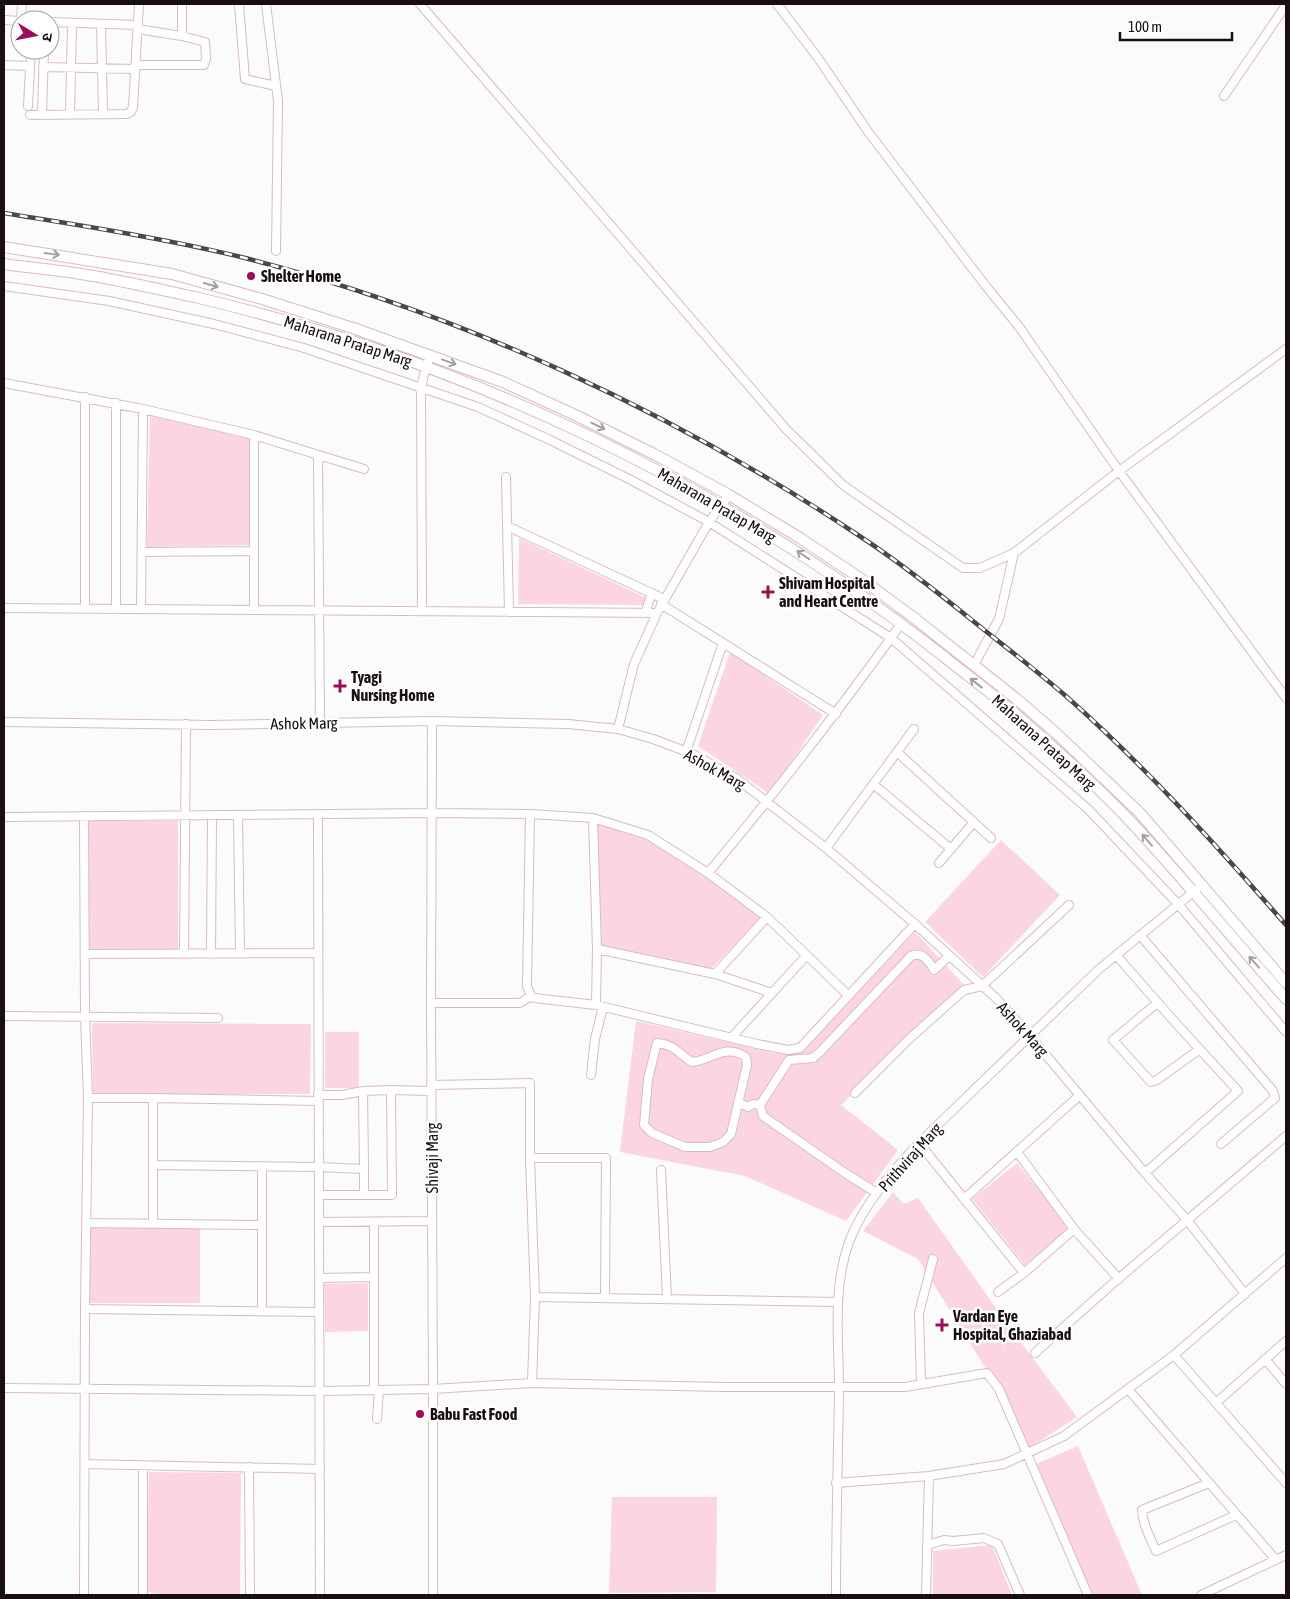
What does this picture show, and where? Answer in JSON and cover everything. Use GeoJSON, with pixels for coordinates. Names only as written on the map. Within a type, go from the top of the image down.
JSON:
{"type":"FeatureCollection","features":[{"type":"Feature","properties":{"kind":"main road","name":"Maharana Pratap Marg"},"geometry":{"type":"LineString","coordinates":[[4,247],[172,274],[262,299],[356,329],[503,382],[654,454],[729,495],[800,538],[914,617],[1057,734],[1140,814],[1286,983]]}},
{"type":"Feature","properties":{"kind":"main road","name":"Maharana Pratap Marg"},"geometry":{"type":"LineString","coordinates":[[4,264],[87,275],[168,291],[255,312],[350,340],[426,366],[498,394],[647,465],[722,506],[795,550],[901,624],[1010,709],[1129,820],[1286,999]]}},
{"type":"Feature","properties":{"kind":"street"},"geometry":{"type":"LineString","coordinates":[[30,115],[126,114],[133,110],[139,4]]}},
{"type":"Feature","properties":{"kind":"street"},"geometry":{"type":"LineString","coordinates":[[182,4],[182,36]]}},
{"type":"Feature","properties":{"kind":"street"},"geometry":{"type":"LineString","coordinates":[[239,4],[245,79],[276,86]]}},
{"type":"Feature","properties":{"kind":"street"},"geometry":{"type":"LineString","coordinates":[[266,4],[278,101],[276,251]]}},
{"type":"Feature","properties":{"kind":"street"},"geometry":{"type":"LineString","coordinates":[[420,4],[786,429],[843,485],[963,568],[980,568],[1014,553],[1119,471],[1286,349]]}},
{"type":"Feature","properties":{"kind":"street"},"geometry":{"type":"LineString","coordinates":[[777,4],[818,58],[869,133],[1020,328],[1119,471],[1286,698]]}},
{"type":"Feature","properties":{"kind":"street"},"geometry":{"type":"LineString","coordinates":[[1224,96],[1286,5]]}},
{"type":"Feature","properties":{"kind":"street"},"geometry":{"type":"LineString","coordinates":[[43,67],[102,68],[204,65],[206,59],[206,42],[137,27],[60,22]]}},
{"type":"Feature","properties":{"kind":"street"},"geometry":{"type":"LineString","coordinates":[[70,114],[72,23]]}},
{"type":"Feature","properties":{"kind":"street"},"geometry":{"type":"LineString","coordinates":[[101,24],[103,114]]}},
{"type":"Feature","properties":{"kind":"street"},"geometry":{"type":"LineString","coordinates":[[28,106],[30,60]]}},
{"type":"Feature","properties":{"kind":"street"},"geometry":{"type":"LineString","coordinates":[[42,114],[43,60]]}},
{"type":"Feature","properties":{"kind":"street"},"geometry":{"type":"LineString","coordinates":[[4,65],[30,66]]}},
{"type":"Feature","properties":{"kind":"street"},"geometry":{"type":"LineString","coordinates":[[4,286],[109,301],[214,324],[304,348],[478,407],[631,480],[710,522],[891,638],[1088,809],[1178,904],[1286,1032]]}},
{"type":"Feature","properties":{"kind":"street"},"geometry":{"type":"LineString","coordinates":[[422,611],[421,388],[426,366],[431,356]]}},
{"type":"Feature","properties":{"kind":"street"},"geometry":{"type":"LineString","coordinates":[[4,383],[116,403],[254,435],[364,470]]}},
{"type":"Feature","properties":{"kind":"street"},"geometry":{"type":"LineString","coordinates":[[85,609],[86,397]]}},
{"type":"Feature","properties":{"kind":"street"},"geometry":{"type":"LineString","coordinates":[[116,403],[116,609]]}},
{"type":"Feature","properties":{"kind":"street"},"geometry":{"type":"LineString","coordinates":[[141,609],[143,409]]}},
{"type":"Feature","properties":{"kind":"street"},"geometry":{"type":"LineString","coordinates":[[254,435],[254,610]]}},
{"type":"Feature","properties":{"kind":"street"},"geometry":{"type":"LineString","coordinates":[[318,455],[320,723]]}},
{"type":"Feature","properties":{"kind":"street"},"geometry":{"type":"LineString","coordinates":[[506,477],[509,612]]}},
{"type":"Feature","properties":{"kind":"street"},"geometry":{"type":"LineString","coordinates":[[618,729],[634,664],[657,613],[710,522],[729,495]]}},
{"type":"Feature","properties":{"kind":"street"},"geometry":{"type":"LineString","coordinates":[[507,526],[652,593],[723,643],[836,714]]}},
{"type":"Feature","properties":{"kind":"street"},"geometry":{"type":"LineString","coordinates":[[142,552],[253,551]]}},
{"type":"Feature","properties":{"kind":"street"},"geometry":{"type":"LineString","coordinates":[[974,665],[999,619],[1014,553]]}},
{"type":"Feature","properties":{"kind":"street"},"geometry":{"type":"LineString","coordinates":[[645,612],[652,593]]}},
{"type":"Feature","properties":{"kind":"street"},"geometry":{"type":"LineString","coordinates":[[4,608],[657,613]]}},
{"type":"Feature","properties":{"kind":"street"},"geometry":{"type":"LineString","coordinates":[[708,873],[836,714],[901,624]]}},
{"type":"Feature","properties":{"kind":"street"},"geometry":{"type":"LineString","coordinates":[[686,752],[723,643]]}},
{"type":"Feature","properties":{"kind":"street","name":"Ashok Marg"},"geometry":{"type":"LineString","coordinates":[[4,722],[186,724],[432,721],[568,724],[618,729],[653,739],[686,752],[736,778],[826,848],[996,998],[1187,1220],[1245,1294]]}},
{"type":"Feature","properties":{"kind":"street","name":"Shivaji Marg"},"geometry":{"type":"LineString","coordinates":[[432,721],[433,1595]]}},
{"type":"Feature","properties":{"kind":"street"},"geometry":{"type":"LineString","coordinates":[[184,954],[186,724]]}},
{"type":"Feature","properties":{"kind":"street"},"geometry":{"type":"LineString","coordinates":[[826,848],[914,729]]}},
{"type":"Feature","properties":{"kind":"street"},"geometry":{"type":"LineString","coordinates":[[897,752],[991,838]]}},
{"type":"Feature","properties":{"kind":"street"},"geometry":{"type":"LineString","coordinates":[[874,784],[951,849]]}},
{"type":"Feature","properties":{"kind":"street"},"geometry":{"type":"LineString","coordinates":[[4,817],[432,813],[530,814],[593,818],[648,835],[708,873],[767,917],[848,995]]}},
{"type":"Feature","properties":{"kind":"street"},"geometry":{"type":"LineString","coordinates":[[318,814],[320,1595]]}},
{"type":"Feature","properties":{"kind":"street"},"geometry":{"type":"LineString","coordinates":[[530,814],[527,986],[531,996]]}},
{"type":"Feature","properties":{"kind":"street"},"geometry":{"type":"LineString","coordinates":[[211,954],[212,815]]}},
{"type":"Feature","properties":{"kind":"street"},"geometry":{"type":"LineString","coordinates":[[238,815],[240,954]]}},
{"type":"Feature","properties":{"kind":"street"},"geometry":{"type":"LineString","coordinates":[[84,816],[84,1017],[88,1098],[84,1595]]}},
{"type":"Feature","properties":{"kind":"street"},"geometry":{"type":"LineString","coordinates":[[591,1075],[599,1006],[593,818]]}},
{"type":"Feature","properties":{"kind":"street"},"geometry":{"type":"LineString","coordinates":[[939,863],[974,822]]}},
{"type":"Feature","properties":{"kind":"street","name":"Prithviraj Marg"},"geometry":{"type":"LineString","coordinates":[[836,1595],[836,1483],[839,1388],[838,1302],[842,1269],[849,1243],[858,1224],[877,1193],[896,1168],[919,1143],[1098,970],[1202,885]]}},
{"type":"Feature","properties":{"kind":"street"},"geometry":{"type":"LineString","coordinates":[[855,1093],[908,1040],[964,990],[982,986],[1069,906]]}},
{"type":"Feature","properties":{"kind":"street"},"geometry":{"type":"LineString","coordinates":[[715,974],[767,917]]}},
{"type":"Feature","properties":{"kind":"street"},"geometry":{"type":"LineString","coordinates":[[431,1003],[520,1003],[531,996],[599,1006],[788,1050],[800,1048],[914,924]]}},
{"type":"Feature","properties":{"kind":"street"},"geometry":{"type":"LineString","coordinates":[[1140,935],[1273,1091],[1275,1098],[1221,1144]]}},
{"type":"Feature","properties":{"kind":"street"},"geometry":{"type":"LineString","coordinates":[[597,949],[715,974],[772,993]]}},
{"type":"Feature","properties":{"kind":"street"},"geometry":{"type":"LineString","coordinates":[[84,954],[318,953]]}},
{"type":"Feature","properties":{"kind":"street"},"geometry":{"type":"LineString","coordinates":[[877,1193],[762,1116],[760,1105],[790,1060],[813,1058],[820,1052],[911,956],[914,954],[922,956],[929,961],[934,970],[949,956]]}},
{"type":"Feature","properties":{"kind":"street"},"geometry":{"type":"LineString","coordinates":[[1116,955],[1238,1091],[1145,1173]]}},
{"type":"Feature","properties":{"kind":"street"},"geometry":{"type":"LineString","coordinates":[[731,1038],[806,956]]}},
{"type":"Feature","properties":{"kind":"street"},"geometry":{"type":"LineString","coordinates":[[1158,1003],[1113,1040],[1151,1082],[1157,1080],[1200,1049]]}},
{"type":"Feature","properties":{"kind":"street"},"geometry":{"type":"LineString","coordinates":[[4,1016],[218,1018]]}},
{"type":"Feature","properties":{"kind":"street"},"geometry":{"type":"LineString","coordinates":[[657,1042],[677,1049],[692,1062],[698,1062],[722,1052],[737,1052],[746,1057],[747,1064],[738,1102],[731,1134],[723,1142],[710,1147],[685,1147],[652,1134],[644,1125],[648,1079],[657,1042]]}},
{"type":"Feature","properties":{"kind":"street"},"geometry":{"type":"LineString","coordinates":[[88,1098],[318,1098],[363,1091],[530,1083],[530,1158],[535,1297],[532,1383]]}},
{"type":"Feature","properties":{"kind":"street"},"geometry":{"type":"LineString","coordinates":[[319,1195],[392,1195],[391,1090]]}},
{"type":"Feature","properties":{"kind":"street"},"geometry":{"type":"LineString","coordinates":[[363,1091],[364,1195]]}},
{"type":"Feature","properties":{"kind":"street"},"geometry":{"type":"LineString","coordinates":[[964,1199],[1080,1095]]}},
{"type":"Feature","properties":{"kind":"street"},"geometry":{"type":"LineString","coordinates":[[153,1098],[153,1224]]}},
{"type":"Feature","properties":{"kind":"street"},"geometry":{"type":"LineString","coordinates":[[738,1102],[748,1108],[753,1104],[760,1105]]}},
{"type":"Feature","properties":{"kind":"street"},"geometry":{"type":"LineString","coordinates":[[1035,1353],[1286,1136]]}},
{"type":"Feature","properties":{"kind":"street"},"geometry":{"type":"LineString","coordinates":[[919,1143],[1024,1272]]}},
{"type":"Feature","properties":{"kind":"street"},"geometry":{"type":"LineString","coordinates":[[1017,1152],[1074,1229],[1119,1279]]}},
{"type":"Feature","properties":{"kind":"street"},"geometry":{"type":"LineString","coordinates":[[530,1158],[606,1158],[605,1297]]}},
{"type":"Feature","properties":{"kind":"street"},"geometry":{"type":"LineString","coordinates":[[153,1165],[364,1169]]}},
{"type":"Feature","properties":{"kind":"street"},"geometry":{"type":"LineString","coordinates":[[262,1166],[262,1311]]}},
{"type":"Feature","properties":{"kind":"street"},"geometry":{"type":"LineString","coordinates":[[661,1170],[667,1298]]}},
{"type":"Feature","properties":{"kind":"street"},"geometry":{"type":"LineString","coordinates":[[319,1222],[432,1221]]}},
{"type":"Feature","properties":{"kind":"street"},"geometry":{"type":"LineString","coordinates":[[374,1222],[377,1419]]}},
{"type":"Feature","properties":{"kind":"street"},"geometry":{"type":"LineString","coordinates":[[87,1223],[262,1226]]}},
{"type":"Feature","properties":{"kind":"street"},"geometry":{"type":"LineString","coordinates":[[998,1292],[1074,1229]]}},
{"type":"Feature","properties":{"kind":"street"},"geometry":{"type":"LineString","coordinates":[[920,1384],[919,1313],[933,1259]]}},
{"type":"Feature","properties":{"kind":"street"},"geometry":{"type":"LineString","coordinates":[[836,1483],[929,1476],[1004,1464],[1064,1436],[1174,1355],[1285,1261]]}},
{"type":"Feature","properties":{"kind":"street"},"geometry":{"type":"LineString","coordinates":[[319,1278],[374,1277]]}},
{"type":"Feature","properties":{"kind":"street"},"geometry":{"type":"LineString","coordinates":[[535,1297],[838,1302]]}},
{"type":"Feature","properties":{"kind":"street"},"geometry":{"type":"LineString","coordinates":[[85,1308],[319,1312]]}},
{"type":"Feature","properties":{"kind":"street"},"geometry":{"type":"LineString","coordinates":[[1217,1402],[1286,1341]]}},
{"type":"Feature","properties":{"kind":"street"},"geometry":{"type":"LineString","coordinates":[[1174,1355],[1286,1483]]}},
{"type":"Feature","properties":{"kind":"street"},"geometry":{"type":"LineString","coordinates":[[1265,1359],[1286,1384]]}},
{"type":"Feature","properties":{"kind":"street"},"geometry":{"type":"LineString","coordinates":[[4,1388],[320,1391],[433,1389],[532,1383],[839,1388],[905,1387],[987,1373],[999,1388],[1088,1595]]}},
{"type":"Feature","properties":{"kind":"street"},"geometry":{"type":"LineString","coordinates":[[1128,1389],[1276,1560]]}},
{"type":"Feature","properties":{"kind":"street"},"geometry":{"type":"LineString","coordinates":[[85,1464],[320,1469]]}},
{"type":"Feature","properties":{"kind":"street"},"geometry":{"type":"LineString","coordinates":[[143,1465],[143,1595]]}},
{"type":"Feature","properties":{"kind":"street"},"geometry":{"type":"LineString","coordinates":[[249,1467],[250,1595]]}},
{"type":"Feature","properties":{"kind":"street"},"geometry":{"type":"LineString","coordinates":[[926,1595],[929,1476]]}},
{"type":"Feature","properties":{"kind":"street"},"geometry":{"type":"LineString","coordinates":[[1209,1483],[1142,1510],[1142,1522],[1146,1526],[1156,1550],[1236,1515]]}},
{"type":"Feature","properties":{"kind":"street"},"geometry":{"type":"LineString","coordinates":[[927,1545],[944,1540],[952,1542],[984,1538],[998,1544],[1020,1595]]}},
{"type":"Feature","properties":{"kind":"street"},"geometry":{"type":"LineString","coordinates":[[1201,1595],[1286,1555]]}},
{"type":"Feature","properties":{"kind":"shaded area"},"geometry":{"type":"Polygon","coordinates":[[[150,414],[251,439],[250,545],[147,547],[150,414]]]}},
{"type":"Feature","properties":{"kind":"shaded area"},"geometry":{"type":"Polygon","coordinates":[[[519,538],[649,599],[643,605],[518,604],[519,538]]]}},
{"type":"Feature","properties":{"kind":"shaded area"},"geometry":{"type":"Polygon","coordinates":[[[730,652],[823,715],[770,794],[698,746],[730,652]]]}},
{"type":"Feature","properties":{"kind":"shaded area"},"geometry":{"type":"Polygon","coordinates":[[[89,821],[178,821],[178,949],[89,949],[89,821]]]}},
{"type":"Feature","properties":{"kind":"shaded area"},"geometry":{"type":"Polygon","coordinates":[[[596,823],[648,837],[712,875],[762,917],[711,969],[600,945],[596,823]]]}},
{"type":"Feature","properties":{"kind":"shaded area"},"geometry":{"type":"Polygon","coordinates":[[[1001,840],[1060,895],[983,977],[925,922],[1001,840]]]}},
{"type":"Feature","properties":{"kind":"shaded area"},"geometry":{"type":"Polygon","coordinates":[[[915,932],[965,986],[841,1105],[898,1150],[846,1221],[745,1176],[620,1152],[636,1021],[775,1053],[792,1053],[806,1048],[915,932]]]}},
{"type":"Feature","properties":{"kind":"shaded area"},"geometry":{"type":"Polygon","coordinates":[[[92,1023],[311,1024],[310,1094],[93,1094],[92,1023]]]}},
{"type":"Feature","properties":{"kind":"shaded area"},"geometry":{"type":"Polygon","coordinates":[[[325,1032],[359,1032],[359,1088],[325,1088],[325,1032]]]}},
{"type":"Feature","properties":{"kind":"shaded area"},"geometry":{"type":"Polygon","coordinates":[[[1017,1163],[1070,1228],[1025,1265],[972,1199],[1017,1163]]]}},
{"type":"Feature","properties":{"kind":"shaded area"},"geometry":{"type":"Polygon","coordinates":[[[893,1192],[904,1204],[918,1198],[1008,1325],[1077,1417],[1029,1448],[985,1367],[918,1259],[863,1231],[893,1192]]]}},
{"type":"Feature","properties":{"kind":"shaded area"},"geometry":{"type":"Polygon","coordinates":[[[90,1228],[200,1228],[200,1303],[90,1303],[90,1228]]]}},
{"type":"Feature","properties":{"kind":"shaded area"},"geometry":{"type":"Polygon","coordinates":[[[368,1283],[368,1331],[325,1332],[324,1284],[368,1283]]]}},
{"type":"Feature","properties":{"kind":"shaded area"},"geometry":{"type":"Polygon","coordinates":[[[1078,1446],[1142,1595],[1092,1595],[1036,1464],[1078,1446]]]}},
{"type":"Feature","properties":{"kind":"shaded area"},"geometry":{"type":"Polygon","coordinates":[[[149,1472],[241,1473],[240,1595],[158,1595],[147,1591],[149,1472]]]}},
{"type":"Feature","properties":{"kind":"shaded area"},"geometry":{"type":"Polygon","coordinates":[[[612,1497],[717,1497],[716,1592],[609,1593],[612,1497]]]}},
{"type":"Feature","properties":{"kind":"shaded area"},"geometry":{"type":"Polygon","coordinates":[[[992,1545],[1012,1595],[933,1595],[933,1551],[992,1545]]]}},
{"type":"Feature","properties":{"kind":"railway"},"geometry":{"type":"LineString","coordinates":[[4,213],[212,250],[322,280],[403,306],[483,336],[561,370],[638,407],[713,447],[787,490],[888,555],[917,576],[1055,687],[1153,779],[1286,925]]}},
{"type":"Feature","properties":{"kind":"place","name":"Shelter Home"},"geometry":{"type":"Point","coordinates":[251,276]}},
{"type":"Feature","properties":{"kind":"place","name":"Shivam Hospital and Heart Centre"},"geometry":{"type":"Point","coordinates":[768,592]}},
{"type":"Feature","properties":{"kind":"place","name":"Tyagi Nursing Home"},"geometry":{"type":"Point","coordinates":[340,686]}},
{"type":"Feature","properties":{"kind":"place","name":"Vardan Eye Hospital, Ghaziabad"},"geometry":{"type":"Point","coordinates":[942,1325]}},
{"type":"Feature","properties":{"kind":"place","name":"Babu Fast Food"},"geometry":{"type":"Point","coordinates":[420,1414]}}]}
